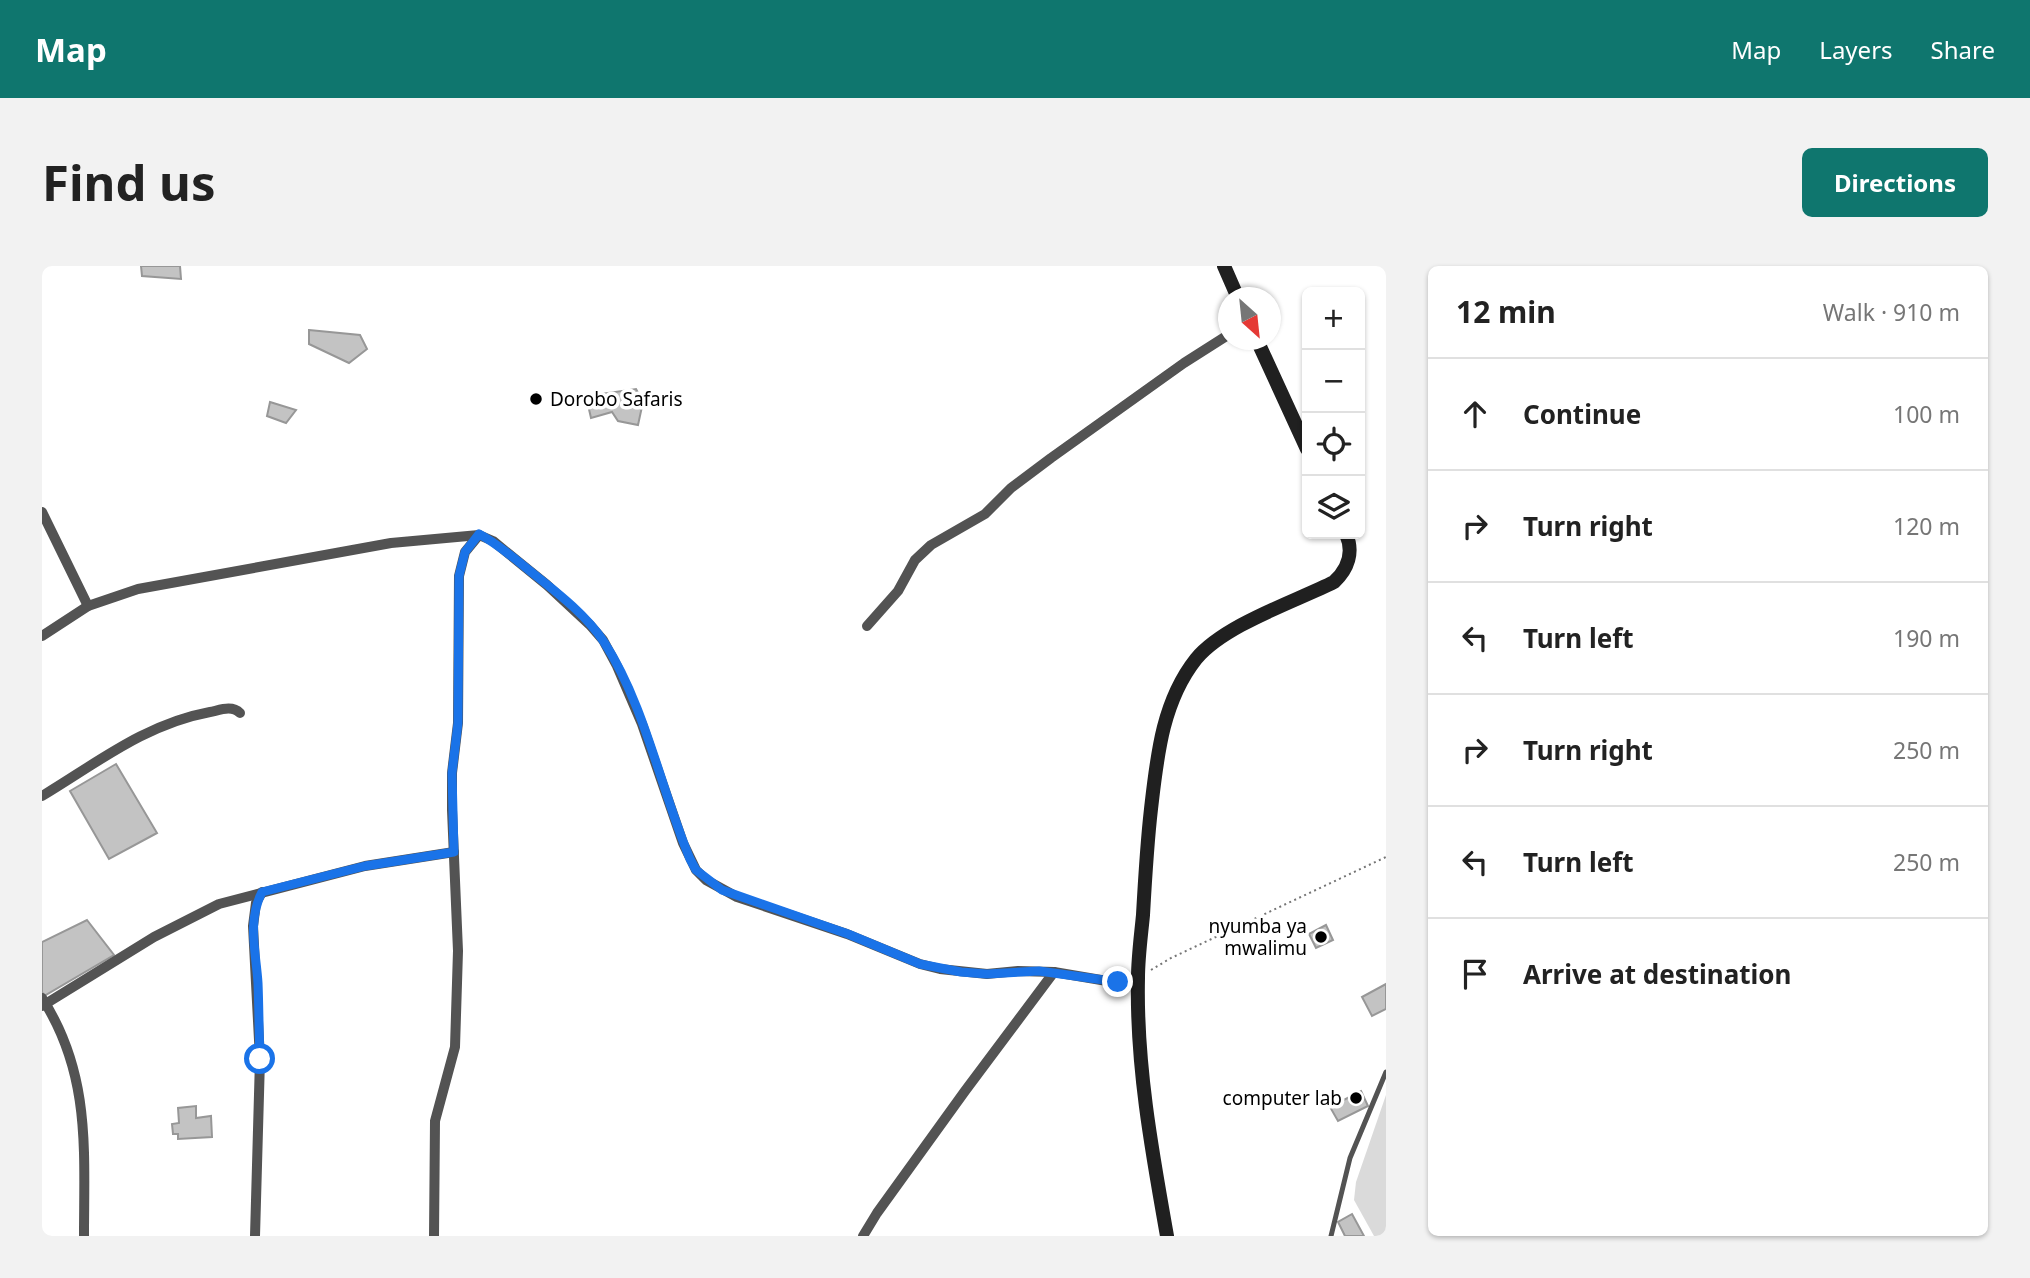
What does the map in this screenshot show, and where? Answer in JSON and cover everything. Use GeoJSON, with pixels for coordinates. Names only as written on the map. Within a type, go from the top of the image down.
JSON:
{"type":"FeatureCollection","features":[{"type":"Feature","properties":{"kind":"street"},"geometry":{"type":"LineString","coordinates":[[1224,266],[1233,287]]}},
{"type":"Feature","properties":{"kind":"street"},"geometry":{"type":"LineString","coordinates":[[867,626],[898,591],[915,560],[931,545],[985,514],[1012,488],[1051,458],[1218,341]]}},
{"type":"Feature","properties":{"kind":"street"},"geometry":{"type":"LineString","coordinates":[[1262,350],[1302,438]]}},
{"type":"Feature","properties":{"kind":"street"},"geometry":{"type":"LineString","coordinates":[[42,512],[89,606]]}},
{"type":"Feature","properties":{"kind":"street"},"geometry":{"type":"LineString","coordinates":[[434,1236],[435,1121],[455,1047],[458,951],[452,773],[458,723],[459,576],[465,552],[479,534]]}},
{"type":"Feature","properties":{"kind":"street"},"geometry":{"type":"LineString","coordinates":[[42,636],[89,606],[138,589],[405,541],[479,534],[492,541],[547,585],[603,640],[636,711],[690,859],[706,880],[737,897],[848,934],[920,964],[940,969],[987,974],[1054,972],[1107,981],[1138,979]]}},
{"type":"Feature","properties":{"kind":"street"},"geometry":{"type":"LineString","coordinates":[[1167,1236],[1144,1088],[1138,979],[1146,848],[1164,725],[1178,688],[1197,658],[1218,640],[1246,623],[1334,582],[1345,572],[1349,556],[1348,539]]}},
{"type":"Feature","properties":{"kind":"street"},"geometry":{"type":"LineString","coordinates":[[42,796],[128,741],[161,725],[230,709],[236,709],[240,713]]}},
{"type":"Feature","properties":{"kind":"street"},"geometry":{"type":"LineString","coordinates":[[84,1236],[83,1113],[74,1068],[43,1003],[189,918],[230,900],[365,866],[454,852]]}},
{"type":"Feature","properties":{"kind":"street"},"geometry":{"type":"LineString","coordinates":[[255,1236],[260,1059],[253,926],[256,903],[262,892]]}},
{"type":"Feature","properties":{"kind":"street"},"geometry":{"type":"LineString","coordinates":[[863,1236],[965,1091],[1054,972]]}},
{"type":"Feature","properties":{"kind":"lane"},"geometry":{"type":"LineString","coordinates":[[1331,1236],[1350,1158],[1386,1072]]}},
{"type":"Feature","properties":{"kind":"path"},"geometry":{"type":"LineString","coordinates":[[1138,979],[1171,958],[1386,857]]}},
{"type":"Feature","properties":{"kind":"shaded area"},"geometry":{"type":"Polygon","coordinates":[[[1386,1095],[1386,1236],[1374,1236],[1354,1200],[1356,1182],[1386,1095]]]}},
{"type":"Feature","properties":{"kind":"building"},"geometry":{"type":"Polygon","coordinates":[[[141,266],[180,266],[181,279],[142,276],[141,266]]]}},
{"type":"Feature","properties":{"kind":"building"},"geometry":{"type":"Polygon","coordinates":[[[309,330],[360,335],[367,349],[349,363],[309,344],[309,330]]]}},
{"type":"Feature","properties":{"kind":"building"},"geometry":{"type":"Polygon","coordinates":[[[636,389],[643,402],[638,425],[618,421],[612,412],[591,418],[586,396],[636,389]]]}},
{"type":"Feature","properties":{"kind":"building"},"geometry":{"type":"Polygon","coordinates":[[[270,402],[296,410],[286,423],[267,416],[270,402]]]}},
{"type":"Feature","properties":{"kind":"building"},"geometry":{"type":"Polygon","coordinates":[[[116,764],[157,833],[109,859],[70,791],[116,764]]]}},
{"type":"Feature","properties":{"kind":"building"},"geometry":{"type":"Polygon","coordinates":[[[87,920],[114,955],[44,996],[42,942],[87,920]]]}},
{"type":"Feature","properties":{"kind":"building","name":"nyumba ya mwalimu"},"geometry":{"type":"Polygon","coordinates":[[[1326,925],[1333,940],[1316,948],[1309,934],[1326,925]]]}},
{"type":"Feature","properties":{"kind":"building"},"geometry":{"type":"Polygon","coordinates":[[[1386,984],[1386,1009],[1372,1016],[1362,997],[1386,984]]]}},
{"type":"Feature","properties":{"kind":"building","name":"computer lab"},"geometry":{"type":"Polygon","coordinates":[[[1361,1091],[1368,1106],[1338,1121],[1330,1107],[1361,1091]]]}},
{"type":"Feature","properties":{"kind":"building"},"geometry":{"type":"Polygon","coordinates":[[[196,1106],[196,1118],[211,1116],[212,1137],[178,1139],[178,1134],[173,1134],[172,1124],[179,1123],[178,1108],[196,1106]]]}},
{"type":"Feature","properties":{"kind":"building"},"geometry":{"type":"Polygon","coordinates":[[[1352,1214],[1364,1236],[1345,1236],[1338,1222],[1352,1214]]]}},
{"type":"Feature","properties":{"kind":"place","name":"Dorobo Safaris"},"geometry":{"type":"Point","coordinates":[536,399]}},
{"type":"Feature","properties":{"kind":"place","name":"nyumba ya mwalimu"},"geometry":{"type":"Point","coordinates":[1321,937]}},
{"type":"Feature","properties":{"kind":"place","name":"computer lab"},"geometry":{"type":"Point","coordinates":[1356,1098]}},
{"type":"Feature","properties":{"kind":"route"},"geometry":{"type":"LineString","coordinates":[[260,1059],[253,926],[256,903],[262,892],[365,866],[454,852],[452,773],[458,723],[459,576],[465,552],[479,534],[492,541],[547,585],[603,640],[642,724],[683,843],[696,870],[706,880],[737,897],[848,934],[920,964],[940,969],[987,974],[1054,972],[1118,982]]}}]}
